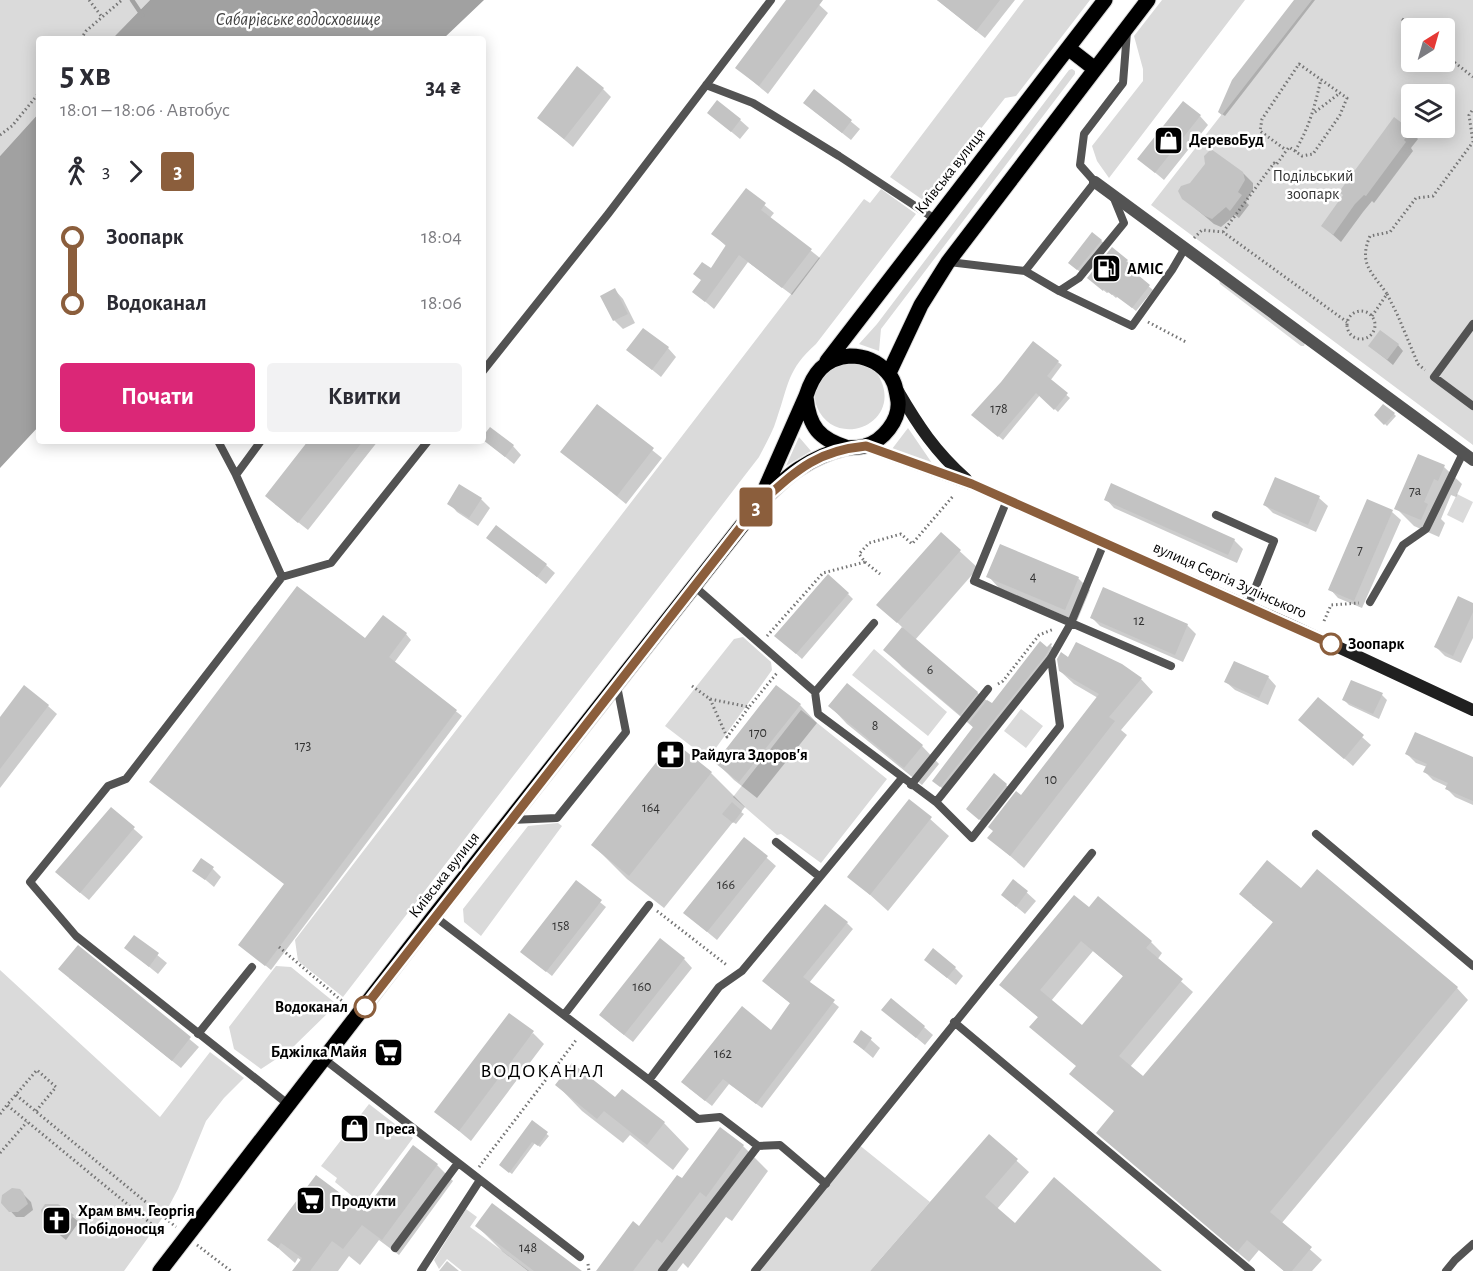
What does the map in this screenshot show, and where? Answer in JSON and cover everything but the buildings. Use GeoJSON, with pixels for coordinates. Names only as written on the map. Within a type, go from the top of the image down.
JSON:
{"type":"FeatureCollection","features":[{"type":"Feature","properties":{"kind":"main road","name":"Київська вулиця"},"geometry":{"type":"LineString","coordinates":[[825,364],[1105,0]]}},
{"type":"Feature","properties":{"kind":"main road"},"geometry":{"type":"LineString","coordinates":[[889,373],[921,305],[948,262],[1148,0]]}},
{"type":"Feature","properties":{"kind":"main road"},"geometry":{"type":"LineString","coordinates":[[1068,48],[1095,69]]}},
{"type":"Feature","properties":{"kind":"main road"},"geometry":{"type":"LineString","coordinates":[[858,356],[875,362],[889,373],[896,388],[898,406],[893,423],[882,438],[866,446],[848,448],[822,456],[797,469],[758,505],[812,378],[825,364],[841,357],[858,356]]}},
{"type":"Feature","properties":{"kind":"main road"},"geometry":{"type":"LineString","coordinates":[[806,396],[807,415],[816,431],[830,442],[848,448]]}},
{"type":"Feature","properties":{"kind":"main road","name":"Київська вулиця"},"geometry":{"type":"LineString","coordinates":[[160,1271],[434,916],[758,505]]}},
{"type":"Feature","properties":{"kind":"street"},"geometry":{"type":"LineString","coordinates":[[1095,182],[1468,456]]}},
{"type":"Feature","properties":{"kind":"street"},"geometry":{"type":"LineString","coordinates":[[896,388],[923,434],[945,460],[972,484]]}},
{"type":"Feature","properties":{"kind":"street"},"geometry":{"type":"LineString","coordinates":[[866,446],[972,484]]}},
{"type":"Feature","properties":{"kind":"street","name":"вулиця Сергія Зулінського"},"geometry":{"type":"LineString","coordinates":[[972,484],[1248,606],[1473,710]]}},
{"type":"Feature","properties":{"kind":"lane"},"geometry":{"type":"LineString","coordinates":[[486,367],[608,214],[771,0]]}},
{"type":"Feature","properties":{"kind":"lane"},"geometry":{"type":"LineString","coordinates":[[1025,271],[1095,182],[1080,165],[1084,135],[1123,83],[1127,27]]}},
{"type":"Feature","properties":{"kind":"lane"},"geometry":{"type":"LineString","coordinates":[[706,85],[753,104],[839,156],[935,219]]}},
{"type":"Feature","properties":{"kind":"lane"},"geometry":{"type":"LineString","coordinates":[[1059,291],[1079,278],[1124,223],[1112,195]]}},
{"type":"Feature","properties":{"kind":"lane"},"geometry":{"type":"LineString","coordinates":[[948,262],[1025,271],[1059,291],[1132,326],[1185,248]]}},
{"type":"Feature","properties":{"kind":"lane"},"geometry":{"type":"LineString","coordinates":[[1473,324],[1434,377],[1473,406]]}},
{"type":"Feature","properties":{"kind":"lane"},"geometry":{"type":"LineString","coordinates":[[220,444],[282,577]]}},
{"type":"Feature","properties":{"kind":"lane"},"geometry":{"type":"LineString","coordinates":[[236,475],[259,444]]}},
{"type":"Feature","properties":{"kind":"lane"},"geometry":{"type":"LineString","coordinates":[[289,1105],[76,936],[30,882],[108,786],[126,779],[282,577],[331,563],[426,444]]}},
{"type":"Feature","properties":{"kind":"lane"},"geometry":{"type":"LineString","coordinates":[[1370,602],[1403,545],[1426,529],[1468,456]]}},
{"type":"Feature","properties":{"kind":"lane"},"geometry":{"type":"LineString","coordinates":[[1007,500],[974,581],[1171,666]]}},
{"type":"Feature","properties":{"kind":"lane"},"geometry":{"type":"LineString","coordinates":[[1215,515],[1274,541],[1248,606]]}},
{"type":"Feature","properties":{"kind":"lane"},"geometry":{"type":"LineString","coordinates":[[936,802],[1051,658],[1071,623],[1104,543]]}},
{"type":"Feature","properties":{"kind":"lane"},"geometry":{"type":"LineString","coordinates":[[694,586],[814,692],[818,714],[936,802],[972,838],[1060,726],[1051,658]]}},
{"type":"Feature","properties":{"kind":"lane"},"geometry":{"type":"LineString","coordinates":[[814,692],[874,623]]}},
{"type":"Feature","properties":{"kind":"lane"},"geometry":{"type":"LineString","coordinates":[[510,820],[557,818],[626,732],[617,684]]}},
{"type":"Feature","properties":{"kind":"lane"},"geometry":{"type":"LineString","coordinates":[[911,785],[988,689]]}},
{"type":"Feature","properties":{"kind":"lane"},"geometry":{"type":"LineString","coordinates":[[649,1080],[719,987],[738,974],[902,778]]}},
{"type":"Feature","properties":{"kind":"lane"},"geometry":{"type":"LineString","coordinates":[[1316,834],[1473,966]]}},
{"type":"Feature","properties":{"kind":"lane"},"geometry":{"type":"LineString","coordinates":[[776,842],[820,877]]}},
{"type":"Feature","properties":{"kind":"lane"},"geometry":{"type":"LineString","coordinates":[[755,1271],[1092,853]]}},
{"type":"Feature","properties":{"kind":"lane"},"geometry":{"type":"LineString","coordinates":[[564,1015],[649,905]]}},
{"type":"Feature","properties":{"kind":"lane"},"geometry":{"type":"LineString","coordinates":[[434,916],[698,1119],[720,1117],[758,1146],[780,1145],[826,1184]]}},
{"type":"Feature","properties":{"kind":"lane"},"geometry":{"type":"LineString","coordinates":[[198,1034],[252,967]]}},
{"type":"Feature","properties":{"kind":"lane"},"geometry":{"type":"LineString","coordinates":[[954,1022],[1251,1271]]}},
{"type":"Feature","properties":{"kind":"lane"},"geometry":{"type":"LineString","coordinates":[[324,1059],[580,1257]]}},
{"type":"Feature","properties":{"kind":"lane"},"geometry":{"type":"LineString","coordinates":[[662,1271],[758,1146]]}},
{"type":"Feature","properties":{"kind":"lane"},"geometry":{"type":"LineString","coordinates":[[395,1248],[458,1163]]}},
{"type":"Feature","properties":{"kind":"lane"},"geometry":{"type":"LineString","coordinates":[[422,1271],[477,1177]]}},
{"type":"Feature","properties":{"kind":"lane"},"geometry":{"type":"LineString","coordinates":[[1446,1271],[1473,1244]]}},
{"type":"Feature","properties":{"kind":"path"},"geometry":{"type":"LineString","coordinates":[[89,0],[102,17]]}},
{"type":"Feature","properties":{"kind":"path"},"geometry":{"type":"LineString","coordinates":[[84,36],[122,0]]}},
{"type":"Feature","properties":{"kind":"path"},"geometry":{"type":"LineString","coordinates":[[1455,63],[1473,77]]}},
{"type":"Feature","properties":{"kind":"path"},"geometry":{"type":"LineString","coordinates":[[1223,232],[1274,163],[1276,165],[1289,147],[1302,156],[1313,154],[1340,115],[1347,98],[1299,64],[1262,119],[1260,131],[1286,150]]}},
{"type":"Feature","properties":{"kind":"path"},"geometry":{"type":"LineString","coordinates":[[1294,151],[1305,134],[1314,112],[1321,79]]}},
{"type":"Feature","properties":{"kind":"path"},"geometry":{"type":"LineString","coordinates":[[1314,112],[1340,93]]}},
{"type":"Feature","properties":{"kind":"path"},"geometry":{"type":"LineString","coordinates":[[0,135],[12,126],[36,97]]}},
{"type":"Feature","properties":{"kind":"path"},"geometry":{"type":"LineString","coordinates":[[1434,377],[1418,364],[1398,316],[1387,294],[1367,265],[1364,255],[1370,236],[1390,232],[1416,198],[1433,196],[1473,142],[1468,115],[1473,109]]}},
{"type":"Feature","properties":{"kind":"path"},"geometry":{"type":"LineString","coordinates":[[1185,248],[1202,230],[1223,232],[1347,322]]}},
{"type":"Feature","properties":{"kind":"path"},"geometry":{"type":"LineString","coordinates":[[1372,316],[1387,294]]}},
{"type":"Feature","properties":{"kind":"path"},"geometry":{"type":"LineString","coordinates":[[1364,311],[1372,316],[1375,329],[1372,333],[1365,339],[1351,335],[1347,322],[1355,312],[1364,311]]}},
{"type":"Feature","properties":{"kind":"path"},"geometry":{"type":"LineString","coordinates":[[1138,317],[1186,342]]}},
{"type":"Feature","properties":{"kind":"path"},"geometry":{"type":"LineString","coordinates":[[880,574],[859,554],[869,543],[901,534],[912,544],[954,495]]}},
{"type":"Feature","properties":{"kind":"path"},"geometry":{"type":"LineString","coordinates":[[760,644],[823,573],[865,562]]}},
{"type":"Feature","properties":{"kind":"path"},"geometry":{"type":"LineString","coordinates":[[1324,621],[1331,604],[1370,602]]}},
{"type":"Feature","properties":{"kind":"path"},"geometry":{"type":"LineString","coordinates":[[988,689],[1003,681],[1039,635],[1071,623]]}},
{"type":"Feature","properties":{"kind":"path"},"geometry":{"type":"LineString","coordinates":[[710,699],[727,737],[784,665]]}},
{"type":"Feature","properties":{"kind":"path"},"geometry":{"type":"LineString","coordinates":[[692,686],[710,699],[750,707]]}},
{"type":"Feature","properties":{"kind":"path"},"geometry":{"type":"LineString","coordinates":[[649,905],[738,974]]}},
{"type":"Feature","properties":{"kind":"path"},"geometry":{"type":"LineString","coordinates":[[279,947],[342,1001]]}},
{"type":"Feature","properties":{"kind":"path"},"geometry":{"type":"LineString","coordinates":[[477,1177],[583,1030]]}},
{"type":"Feature","properties":{"kind":"path"},"geometry":{"type":"LineString","coordinates":[[0,1114],[37,1070],[56,1087],[36,1111]]}},
{"type":"Feature","properties":{"kind":"path"},"geometry":{"type":"LineString","coordinates":[[16,1095],[167,1221]]}},
{"type":"Feature","properties":{"kind":"path"},"geometry":{"type":"LineString","coordinates":[[7,1105],[159,1231]]}},
{"type":"Feature","properties":{"kind":"path"},"geometry":{"type":"LineString","coordinates":[[0,1153],[27,1122]]}},
{"type":"Feature","properties":{"kind":"green space"},"geometry":{"type":"Polygon","coordinates":[[[0,0],[150,0],[115,36],[36,36],[36,116],[0,156],[0,0]]]}},
{"type":"Feature","properties":{"kind":"green space"},"geometry":{"type":"Polygon","coordinates":[[[1024,0],[1090,0],[1016,96],[1005,98],[961,154],[961,167],[930,205],[890,177],[1024,0]]]}},
{"type":"Feature","properties":{"kind":"green space"},"geometry":{"type":"Polygon","coordinates":[[[1162,0],[1245,0],[1109,178],[1097,161],[1092,146],[1143,81],[1143,69],[1134,36],[1162,0]]]}},
{"type":"Feature","properties":{"kind":"green space","name":"Подільський зоопарк"},"geometry":{"type":"Polygon","coordinates":[[[1311,0],[1473,0],[1473,445],[1151,205],[1311,0]]]}},
{"type":"Feature","properties":{"kind":"green space"},"geometry":{"type":"Polygon","coordinates":[[[1072,69],[1075,74],[881,329],[879,351],[859,344],[877,324],[1072,69]]]}},
{"type":"Feature","properties":{"kind":"green space"},"geometry":{"type":"Polygon","coordinates":[[[881,189],[916,214],[816,344],[799,362],[759,457],[343,997],[298,961],[295,940],[864,199],[870,203],[881,189]]]}},
{"type":"Feature","properties":{"kind":"green space"},"geometry":{"type":"Polygon","coordinates":[[[1219,280],[1305,343],[1304,346],[1220,284],[1219,280]]]}},
{"type":"Feature","properties":{"kind":"green space"},"geometry":{"type":"Polygon","coordinates":[[[839,361],[867,365],[877,373],[883,386],[884,400],[880,412],[872,421],[861,427],[849,429],[836,427],[825,420],[817,407],[815,392],[817,386],[839,361]]]}},
{"type":"Feature","properties":{"kind":"green space"},"geometry":{"type":"Polygon","coordinates":[[[908,428],[934,466],[892,449],[908,428]]]}},
{"type":"Feature","properties":{"kind":"green space"},"geometry":{"type":"Polygon","coordinates":[[[799,437],[811,451],[786,466],[799,437]]]}},
{"type":"Feature","properties":{"kind":"green space"},"geometry":{"type":"Polygon","coordinates":[[[1457,494],[1473,502],[1463,523],[1447,515],[1457,494]]]}},
{"type":"Feature","properties":{"kind":"green space"},"geometry":{"type":"Polygon","coordinates":[[[743,637],[771,662],[772,670],[708,759],[665,726],[734,639],[743,637]]]}},
{"type":"Feature","properties":{"kind":"green space"},"geometry":{"type":"Polygon","coordinates":[[[874,649],[947,712],[928,736],[852,675],[874,649]]]}},
{"type":"Feature","properties":{"kind":"green space"},"geometry":{"type":"Polygon","coordinates":[[[1021,709],[1043,726],[1026,748],[1004,731],[1021,709]]]}},
{"type":"Feature","properties":{"kind":"green space"},"geometry":{"type":"Polygon","coordinates":[[[801,710],[887,779],[821,863],[781,834],[777,835],[733,797],[801,710]]]}},
{"type":"Feature","properties":{"kind":"green space"},"geometry":{"type":"Polygon","coordinates":[[[558,823],[562,826],[481,936],[464,922],[463,909],[528,826],[558,823]]]}},
{"type":"Feature","properties":{"kind":"green space"},"geometry":{"type":"Polygon","coordinates":[[[276,966],[291,967],[334,1002],[334,1007],[290,1050],[261,1069],[234,1049],[229,1027],[276,966]]]}},
{"type":"Feature","properties":{"kind":"green space"},"geometry":{"type":"Polygon","coordinates":[[[0,970],[160,1117],[210,1052],[244,1078],[206,1121],[178,1189],[163,1217],[124,1271],[0,1271],[0,970]]]}},
{"type":"Feature","properties":{"kind":"green space"},"geometry":{"type":"Polygon","coordinates":[[[369,1104],[413,1138],[363,1205],[335,1182],[337,1178],[321,1166],[369,1104]]]}},
{"type":"Feature","properties":{"kind":"green space"},"geometry":{"type":"Polygon","coordinates":[[[858,1144],[930,1202],[870,1271],[755,1271],[858,1144]]]}},
{"type":"Feature","properties":{"kind":"green space"},"geometry":{"type":"Polygon","coordinates":[[[466,1209],[477,1217],[470,1227],[529,1271],[462,1271],[447,1259],[439,1269],[434,1260],[466,1209]]]}},
{"type":"Feature","properties":{"kind":"water","name":"Сабарівське водосховище"},"geometry":{"type":"Polygon","coordinates":[[[150,0],[484,0],[446,36],[115,36],[150,0]]]}},
{"type":"Feature","properties":{"kind":"water"},"geometry":{"type":"Polygon","coordinates":[[[36,116],[36,429],[0,468],[0,156],[36,116]]]}},
{"type":"Feature","properties":{"kind":"waterway"},"geometry":{"type":"LineString","coordinates":[[132,0],[142,15]]}},
{"type":"Feature","properties":{"kind":"bus line","name":"3"},"geometry":{"type":"LineString","coordinates":[[365,1007],[758,505],[797,469],[822,456],[848,448],[866,446],[894,455],[972,484],[1331,644]]}},
{"type":"Feature","properties":{"kind":"place","name":"ДеревоБуд"},"geometry":{"type":"Point","coordinates":[1168,140]}},
{"type":"Feature","properties":{"kind":"place","name":"АМІС"},"geometry":{"type":"Point","coordinates":[1106,269]}},
{"type":"Feature","properties":{"kind":"place","name":"Зоопарк"},"geometry":{"type":"Point","coordinates":[1331,644]}},
{"type":"Feature","properties":{"kind":"place","name":"Райдуга Здоров'я"},"geometry":{"type":"Point","coordinates":[670,755]}},
{"type":"Feature","properties":{"kind":"place","name":"Водоканал"},"geometry":{"type":"Point","coordinates":[365,1007]}},
{"type":"Feature","properties":{"kind":"place","name":"Бджілка Майя"},"geometry":{"type":"Point","coordinates":[388,1052]}},
{"type":"Feature","properties":{"kind":"place","name":"Преса"},"geometry":{"type":"Point","coordinates":[354,1129]}},
{"type":"Feature","properties":{"kind":"place","name":"Продукти"},"geometry":{"type":"Point","coordinates":[310,1201]}},
{"type":"Feature","properties":{"kind":"place","name":"Храм вмч. Георгія Побідоносця"},"geometry":{"type":"Point","coordinates":[57,1220]}},
{"type":"Feature","properties":{"kind":"district","name":"ВОДОКАНАЛ"},"geometry":{"type":"Point","coordinates":[543,1071]}}]}
